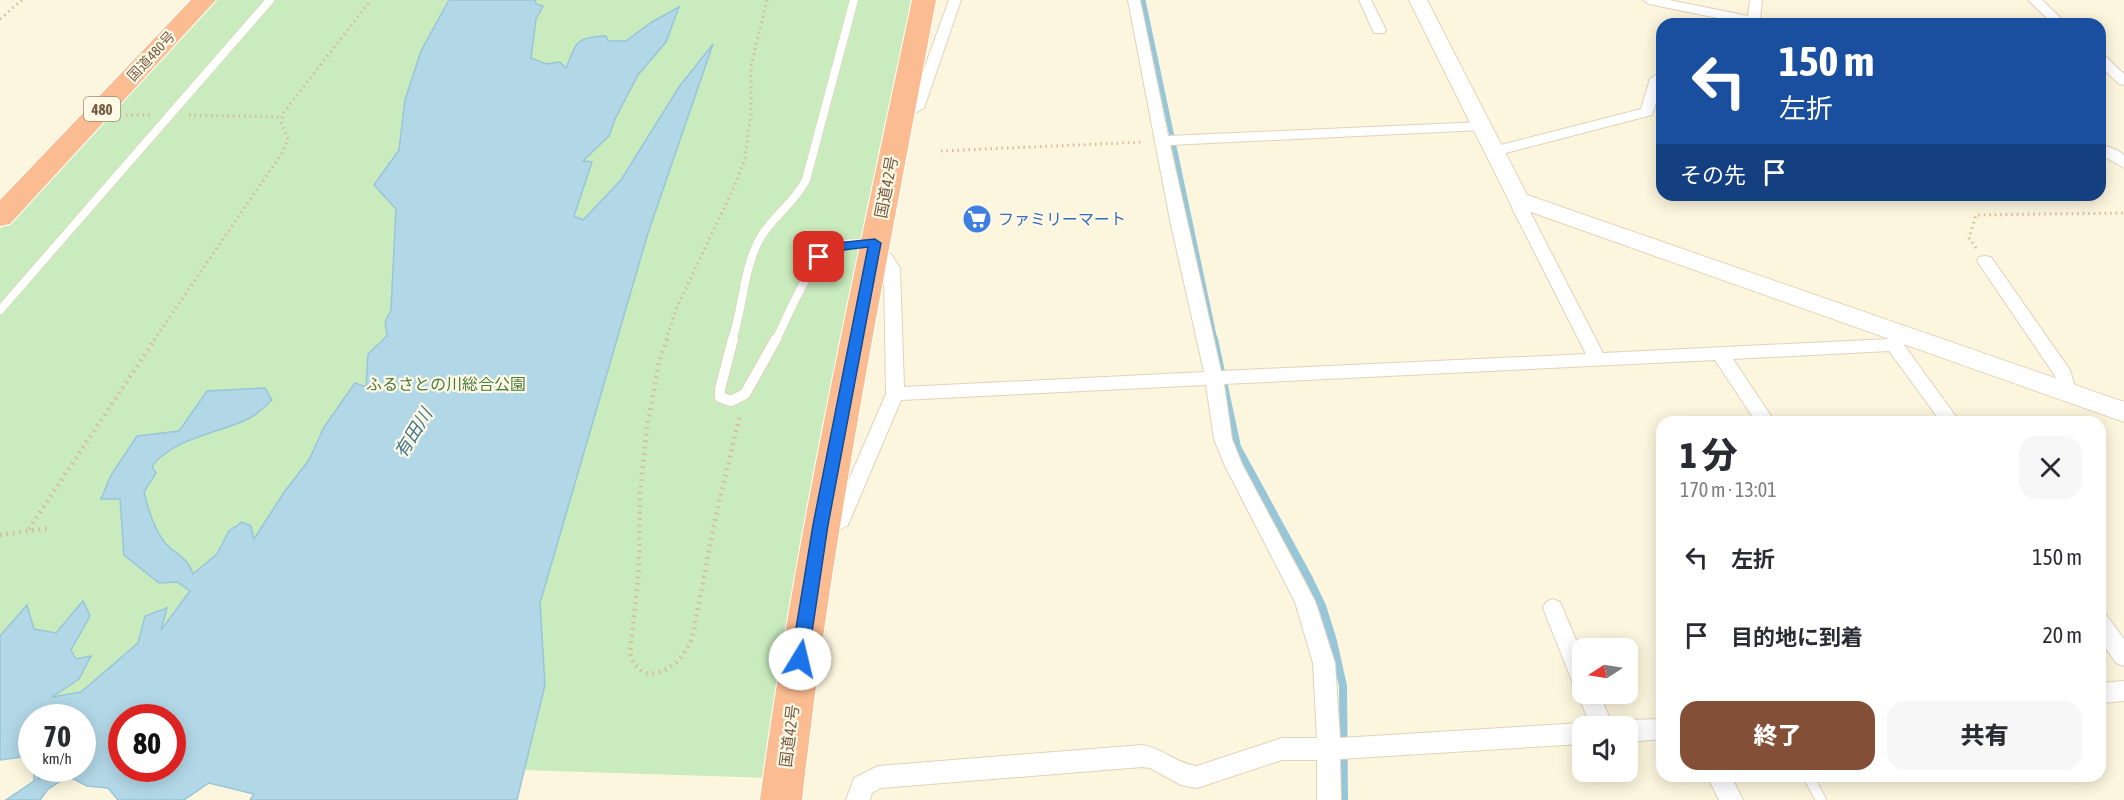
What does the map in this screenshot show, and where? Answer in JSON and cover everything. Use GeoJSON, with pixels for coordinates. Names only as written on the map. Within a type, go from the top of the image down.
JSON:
{"type":"FeatureCollection","features":[{"type":"Feature","properties":{"kind":"highway","name":"国道480号"},"geometry":{"type":"LineString","coordinates":[[0,218],[204,0]]}},
{"type":"Feature","properties":{"kind":"highway","name":"国道42号"},"geometry":{"type":"LineString","coordinates":[[781,800],[789,726],[820,525],[924,0]]}},
{"type":"Feature","properties":{"kind":"street"},"geometry":{"type":"LineString","coordinates":[[901,111],[916,108],[955,0]]}},
{"type":"Feature","properties":{"kind":"street"},"geometry":{"type":"LineString","coordinates":[[1134,0],[1214,379],[1227,451],[1295,580],[1312,622],[1328,683],[1329,800]]}},
{"type":"Feature","properties":{"kind":"street"},"geometry":{"type":"LineString","coordinates":[[1365,0],[1379,30]]}},
{"type":"Feature","properties":{"kind":"street"},"geometry":{"type":"LineString","coordinates":[[1418,0],[1598,360]]}},
{"type":"Feature","properties":{"kind":"street"},"geometry":{"type":"LineString","coordinates":[[1650,0],[1703,17]]}},
{"type":"Feature","properties":{"kind":"street"},"geometry":{"type":"LineString","coordinates":[[1756,0],[1756,18]]}},
{"type":"Feature","properties":{"kind":"street"},"geometry":{"type":"LineString","coordinates":[[2034,0],[2054,18]]}},
{"type":"Feature","properties":{"kind":"street"},"geometry":{"type":"LineString","coordinates":[[2106,64],[2124,81]]}},
{"type":"Feature","properties":{"kind":"street"},"geometry":{"type":"LineString","coordinates":[[1494,151],[1647,112],[1656,82]]}},
{"type":"Feature","properties":{"kind":"street"},"geometry":{"type":"LineString","coordinates":[[1162,141],[1482,126]]}},
{"type":"Feature","properties":{"kind":"street"},"geometry":{"type":"LineString","coordinates":[[2106,151],[2124,163]]}},
{"type":"Feature","properties":{"kind":"street"},"geometry":{"type":"LineString","coordinates":[[1519,200],[1899,340],[2124,412]]}},
{"type":"Feature","properties":{"kind":"street"},"geometry":{"type":"LineString","coordinates":[[820,525],[833,524],[841,519],[895,394],[892,268],[885,258],[873,249]]}},
{"type":"Feature","properties":{"kind":"street"},"geometry":{"type":"LineString","coordinates":[[1985,261],[2064,375],[2068,393]]}},
{"type":"Feature","properties":{"kind":"street"},"geometry":{"type":"LineString","coordinates":[[895,394],[1598,360],[1899,340]]}},
{"type":"Feature","properties":{"kind":"street"},"geometry":{"type":"LineString","coordinates":[[1899,340],[1947,416]]}},
{"type":"Feature","properties":{"kind":"street"},"geometry":{"type":"LineString","coordinates":[[1719,353],[1762,416]]}},
{"type":"Feature","properties":{"kind":"street"},"geometry":{"type":"LineString","coordinates":[[1553,608],[1572,655]]}},
{"type":"Feature","properties":{"kind":"street"},"geometry":{"type":"LineString","coordinates":[[2106,631],[2124,656]]}},
{"type":"Feature","properties":{"kind":"street"},"geometry":{"type":"LineString","coordinates":[[2106,692],[2124,691]]}},
{"type":"Feature","properties":{"kind":"street"},"geometry":{"type":"LineString","coordinates":[[1638,730],[1656,729]]}},
{"type":"Feature","properties":{"kind":"street"},"geometry":{"type":"LineString","coordinates":[[858,800],[862,786],[878,777],[1142,756],[1153,757],[1185,777],[1197,777],[1282,749],[1329,749],[1572,735]]}},
{"type":"Feature","properties":{"kind":"street"},"geometry":{"type":"LineString","coordinates":[[1722,782],[1731,800]]}},
{"type":"Feature","properties":{"kind":"lane"},"geometry":{"type":"LineString","coordinates":[[0,310],[270,0]]}},
{"type":"Feature","properties":{"kind":"lane"},"geometry":{"type":"LineString","coordinates":[[854,0],[806,180],[791,205],[763,234],[750,267],[739,320],[721,383],[720,397],[731,401],[738,399],[748,389],[777,339],[819,257],[831,247],[873,249]]}},
{"type":"Feature","properties":{"kind":"lane"},"geometry":{"type":"LineString","coordinates":[[1811,782],[1821,800]]}},
{"type":"Feature","properties":{"kind":"path"},"geometry":{"type":"LineString","coordinates":[[0,19],[22,0]]}},
{"type":"Feature","properties":{"kind":"path"},"geometry":{"type":"LineString","coordinates":[[281,117],[371,0]]}},
{"type":"Feature","properties":{"kind":"path"},"geometry":{"type":"LineString","coordinates":[[748,389],[741,409],[721,495],[692,638],[681,658],[671,668],[648,674],[636,670],[631,663],[630,653],[639,569],[640,493],[647,428],[657,371],[677,307],[736,183],[745,159],[751,119],[751,66],[767,0]]}},
{"type":"Feature","properties":{"kind":"path"},"geometry":{"type":"LineString","coordinates":[[119,114],[151,115]]}},
{"type":"Feature","properties":{"kind":"path"},"geometry":{"type":"LineString","coordinates":[[170,115],[281,117]]}},
{"type":"Feature","properties":{"kind":"path"},"geometry":{"type":"LineString","coordinates":[[29,529],[158,333],[282,153],[289,138],[281,117]]}},
{"type":"Feature","properties":{"kind":"path"},"geometry":{"type":"LineString","coordinates":[[941,150],[1162,141]]}},
{"type":"Feature","properties":{"kind":"path"},"geometry":{"type":"LineString","coordinates":[[1985,261],[1969,238],[1976,215],[2124,213]]}},
{"type":"Feature","properties":{"kind":"path"},"geometry":{"type":"LineString","coordinates":[[0,535],[29,529],[50,528]]}},
{"type":"Feature","properties":{"kind":"green space","name":"ふるさとの川総合公園"},"geometry":{"type":"Polygon","coordinates":[[[214,0],[916,0],[774,778],[186,759],[186,704],[108,704],[108,717],[96,717],[96,704],[18,704],[18,734],[0,757],[0,229],[214,0]]]}},
{"type":"Feature","properties":{"kind":"water","name":"有田川"},"geometry":{"type":"Polygon","coordinates":[[[449,0],[535,0],[536,4],[543,6],[536,19],[531,58],[546,64],[560,62],[566,68],[575,47],[583,40],[606,36],[608,41],[626,41],[652,22],[679,7],[666,42],[638,75],[615,119],[609,136],[583,161],[592,162],[574,216],[583,220],[621,180],[679,87],[713,44],[648,233],[540,603],[545,685],[517,800],[250,800],[254,794],[209,783],[184,800],[118,800],[108,788],[87,786],[79,782],[96,782],[96,704],[18,704],[18,758],[0,760],[0,636],[27,605],[34,629],[56,633],[83,601],[90,616],[71,650],[76,659],[91,656],[79,679],[52,697],[81,692],[138,643],[145,616],[167,608],[161,630],[190,591],[177,582],[159,583],[124,555],[120,499],[101,499],[111,475],[137,436],[179,431],[207,391],[265,388],[272,400],[250,418],[185,442],[162,456],[152,466],[156,473],[144,492],[152,519],[166,544],[185,560],[193,574],[217,554],[229,531],[242,522],[251,526],[254,539],[285,491],[309,460],[324,427],[355,383],[366,387],[368,354],[387,336],[385,322],[391,310],[396,209],[374,185],[399,150],[405,100],[421,51],[449,0]]]}},
{"type":"Feature","properties":{"kind":"water"},"geometry":{"type":"Polygon","coordinates":[[[33,782],[59,782],[48,789],[40,800],[6,800],[33,782]]]}},
{"type":"Feature","properties":{"kind":"waterway"},"geometry":{"type":"LineString","coordinates":[[1143,0],[1215,340]]}},
{"type":"Feature","properties":{"kind":"waterway"},"geometry":{"type":"LineString","coordinates":[[1214,339],[1237,447],[1308,577],[1322,606],[1333,641],[1343,686],[1344,800]]}},
{"type":"Feature","properties":{"kind":"place","name":"ファミリーマート"},"geometry":{"type":"Point","coordinates":[977,219]}},
{"type":"Feature","properties":{"kind":"route"},"geometry":{"type":"LineString","coordinates":[[800,659],[820,525],[875,243],[841,244],[831,247],[819,257]]}}]}
